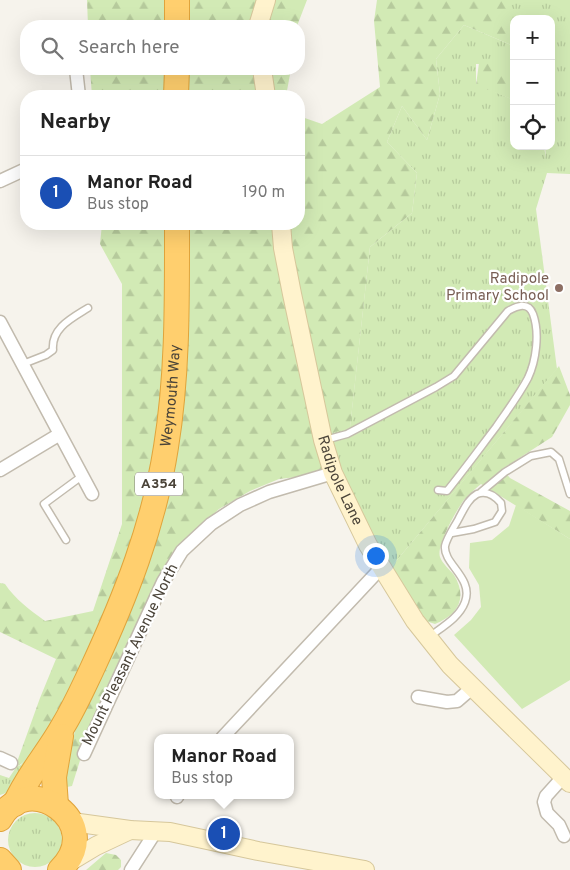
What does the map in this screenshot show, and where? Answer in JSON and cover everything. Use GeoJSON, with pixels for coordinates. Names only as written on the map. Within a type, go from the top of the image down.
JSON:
{"type":"FeatureCollection","features":[{"type":"Feature","properties":{"kind":"highway"},"geometry":{"type":"LineString","coordinates":[[177,0],[177,20]]}},
{"type":"Feature","properties":{"kind":"highway"},"geometry":{"type":"LineString","coordinates":[[176,75],[176,90]]}},
{"type":"Feature","properties":{"kind":"highway","name":"Weymouth Way"},"geometry":{"type":"LineString","coordinates":[[7,808],[21,792],[63,727],[113,623],[129,585],[150,520],[162,471],[170,422],[175,370],[176,230]]}},
{"type":"Feature","properties":{"kind":"highway","name":"Weymouth Way"},"geometry":{"type":"LineString","coordinates":[[56,805],[54,777],[63,727]]}},
{"type":"Feature","properties":{"kind":"highway","name":"A354"},"geometry":{"type":"LineString","coordinates":[[7,808],[32,799],[44,800],[56,805]]}},
{"type":"Feature","properties":{"kind":"highway"},"geometry":{"type":"LineString","coordinates":[[56,805],[72,822],[75,833],[72,855],[63,867]]}},
{"type":"Feature","properties":{"kind":"street"},"geometry":{"type":"LineString","coordinates":[[260,20],[266,0]]}},
{"type":"Feature","properties":{"kind":"street"},"geometry":{"type":"LineString","coordinates":[[76,75],[78,90]]}},
{"type":"Feature","properties":{"kind":"street"},"geometry":{"type":"LineString","coordinates":[[263,75],[265,90]]}},
{"type":"Feature","properties":{"kind":"street"},"geometry":{"type":"LineString","coordinates":[[0,181],[20,172]]}},
{"type":"Feature","properties":{"kind":"street","name":"Radipole Lane"},"geometry":{"type":"LineString","coordinates":[[282,230],[292,294],[324,440],[333,473],[359,529],[415,621],[450,665],[567,779]]}},
{"type":"Feature","properties":{"kind":"street"},"geometry":{"type":"LineString","coordinates":[[0,322],[92,494]]}},
{"type":"Feature","properties":{"kind":"street"},"geometry":{"type":"LineString","coordinates":[[0,470],[60,434]]}},
{"type":"Feature","properties":{"kind":"street","name":"Mount Pleasant Avenue North"},"geometry":{"type":"LineString","coordinates":[[84,754],[163,582],[182,551],[211,524],[240,506],[269,492],[333,473]]}},
{"type":"Feature","properties":{"kind":"street"},"geometry":{"type":"LineString","coordinates":[[226,734],[381,568]]}},
{"type":"Feature","properties":{"kind":"street"},"geometry":{"type":"LineString","coordinates":[[418,697],[447,702],[457,701],[472,688]]}},
{"type":"Feature","properties":{"kind":"street"},"geometry":{"type":"LineString","coordinates":[[564,836],[559,825],[547,813],[544,802],[546,796],[567,779]]}},
{"type":"Feature","properties":{"kind":"street"},"geometry":{"type":"LineString","coordinates":[[72,822],[130,830],[156,831],[212,840],[258,851],[365,870]]}},
{"type":"Feature","properties":{"kind":"street"},"geometry":{"type":"LineString","coordinates":[[63,867],[96,846],[130,830]]}},
{"type":"Feature","properties":{"kind":"street"},"geometry":{"type":"LineString","coordinates":[[131,870],[156,831]]}},
{"type":"Feature","properties":{"kind":"lane"},"geometry":{"type":"LineString","coordinates":[[324,440],[347,434],[454,376],[508,311],[518,306],[525,306],[530,309],[533,315],[536,349],[528,378],[505,414],[452,485],[447,491],[438,490]]}},
{"type":"Feature","properties":{"kind":"lane"},"geometry":{"type":"LineString","coordinates":[[23,364],[46,355],[53,350],[52,340],[56,332],[70,319],[88,308]]}},
{"type":"Feature","properties":{"kind":"lane"},"geometry":{"type":"LineString","coordinates":[[428,638],[451,621],[465,602],[466,586],[446,553],[445,546],[468,502],[505,472],[531,456],[551,452],[559,459],[570,494]]}},
{"type":"Feature","properties":{"kind":"lane"},"geometry":{"type":"LineString","coordinates":[[66,540],[44,504],[82,476]]}},
{"type":"Feature","properties":{"kind":"lane"},"geometry":{"type":"LineString","coordinates":[[452,532],[487,525],[495,522],[499,517],[502,511],[501,503],[489,494],[481,492]]}},
{"type":"Feature","properties":{"kind":"green space"},"geometry":{"type":"Polygon","coordinates":[[[87,0],[307,0],[299,20],[88,20],[87,0]]]}},
{"type":"Feature","properties":{"kind":"green space"},"geometry":{"type":"Polygon","coordinates":[[[377,0],[502,0],[512,15],[510,15],[510,45],[464,25],[436,59],[440,94],[427,140],[402,106],[387,142],[417,173],[412,213],[370,247],[350,428],[331,433],[333,473],[279,479],[250,491],[219,509],[177,548],[82,754],[72,786],[67,787],[64,784],[68,757],[75,730],[94,680],[78,675],[41,740],[24,762],[17,766],[40,698],[56,659],[0,632],[0,583],[5,584],[18,599],[45,621],[93,611],[122,524],[122,284],[100,244],[101,230],[305,230],[305,118],[322,124],[380,87],[374,21],[377,0]]]}},
{"type":"Feature","properties":{"kind":"green space"},"geometry":{"type":"Polygon","coordinates":[[[499,0],[570,0],[570,174],[547,173],[536,209],[557,369],[392,566],[352,501],[337,471],[331,433],[350,427],[370,247],[412,213],[417,173],[387,142],[402,106],[427,140],[440,94],[436,59],[464,25],[510,45],[510,64],[476,64],[476,84],[510,98],[510,150],[545,150],[546,159],[545,150],[555,150],[555,15],[511,15],[499,0]]]}},
{"type":"Feature","properties":{"kind":"green space"},"geometry":{"type":"Polygon","coordinates":[[[479,63],[510,64],[510,98],[476,85],[479,63]]]}},
{"type":"Feature","properties":{"kind":"green space"},"geometry":{"type":"Polygon","coordinates":[[[90,75],[290,75],[287,90],[92,90],[90,75]]]}},
{"type":"Feature","properties":{"kind":"green space"},"geometry":{"type":"Polygon","coordinates":[[[559,366],[570,395],[570,405],[552,437],[502,469],[510,478],[570,511],[570,539],[481,484],[466,498],[457,511],[441,545],[440,557],[458,583],[460,598],[458,605],[450,616],[435,624],[426,621],[392,566],[559,366]]]}},
{"type":"Feature","properties":{"kind":"green space"},"geometry":{"type":"Polygon","coordinates":[[[516,505],[570,539],[570,680],[522,709],[454,635],[471,620],[481,607],[479,585],[469,568],[470,543],[492,540],[509,526],[516,505]]]}},
{"type":"Feature","properties":{"kind":"green space"},"geometry":{"type":"Polygon","coordinates":[[[78,675],[54,723],[9,792],[0,795],[0,775],[9,778],[17,766],[21,765],[50,724],[78,675]]]}},
{"type":"Feature","properties":{"kind":"green space"},"geometry":{"type":"Polygon","coordinates":[[[35,813],[45,815],[54,821],[60,830],[62,840],[60,850],[54,859],[45,865],[35,867],[25,865],[16,859],[10,850],[8,840],[10,830],[16,821],[25,815],[35,813]]]}},
{"type":"Feature","properties":{"kind":"green space"},"geometry":{"type":"Polygon","coordinates":[[[106,853],[116,855],[121,860],[121,867],[118,870],[86,870],[106,853]]]}},
{"type":"Feature","properties":{"kind":"place","name":"Radipole Primary School"},"geometry":{"type":"Point","coordinates":[559,288]}},
{"type":"Feature","properties":{"kind":"place","name":"Manor Road"},"geometry":{"type":"Point","coordinates":[224,834]}}]}
